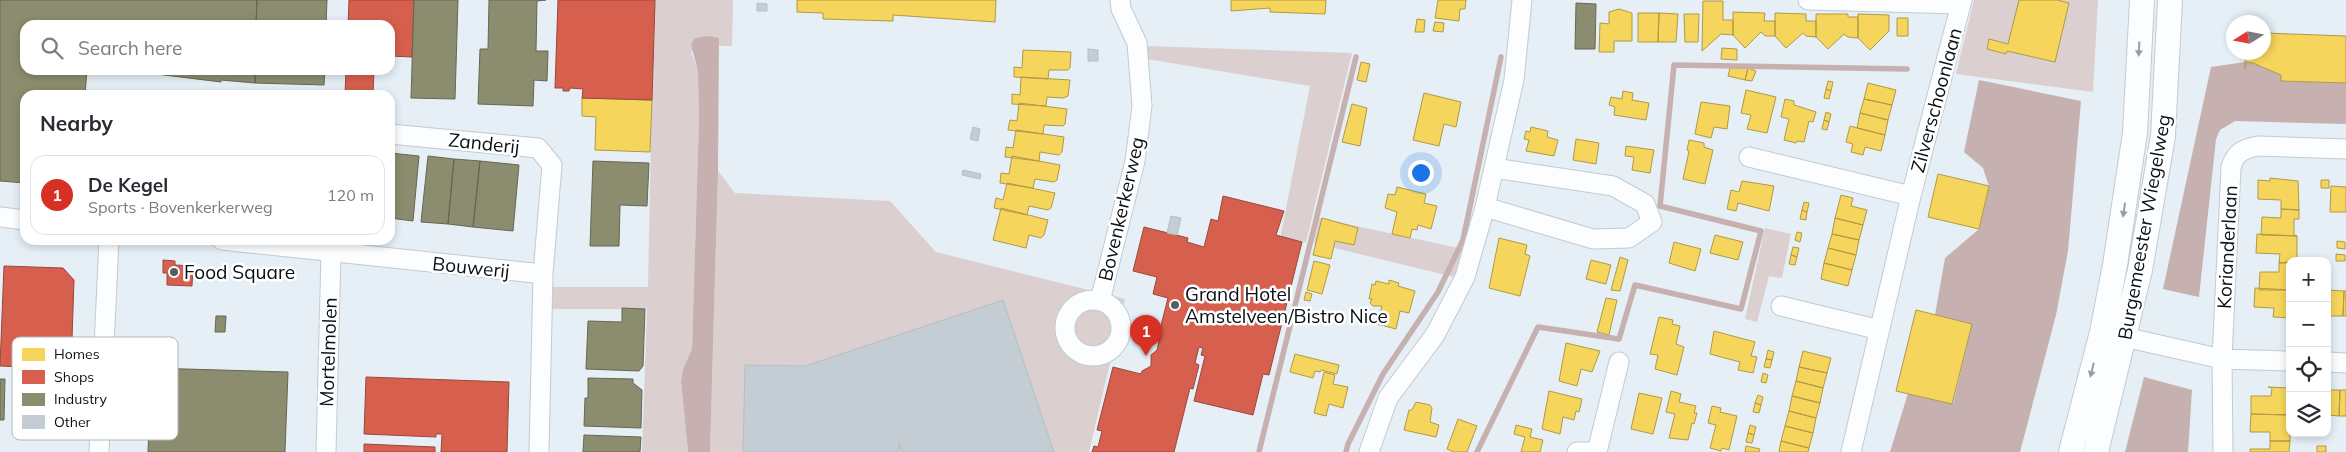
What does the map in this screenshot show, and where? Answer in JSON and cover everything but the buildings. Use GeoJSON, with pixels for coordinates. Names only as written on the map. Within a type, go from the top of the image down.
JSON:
{"type":"FeatureCollection","features":[{"type":"Feature","properties":{"kind":"street","name":"Bovenkerkerweg"},"geometry":{"type":"LineString","coordinates":[[1100,301],[1135,161],[1142,106],[1137,43],[1121,9],[1120,0]]}},
{"type":"Feature","properties":{"kind":"street"},"geometry":{"type":"LineString","coordinates":[[1369,452],[1388,398],[1435,336],[1465,277],[1485,207],[1514,80],[1522,0]]}},
{"type":"Feature","properties":{"kind":"street","name":"Zilverschoonlaan"},"geometry":{"type":"LineString","coordinates":[[1808,0],[1961,2],[1911,196],[1850,452]]}},
{"type":"Feature","properties":{"kind":"street","name":"Burgemeester Wiegelweg"},"geometry":{"type":"LineString","coordinates":[[2096,452],[2113,334],[2116,265],[2135,133],[2142,0]]}},
{"type":"Feature","properties":{"kind":"street","name":"Burgemeester Wiegelweg"},"geometry":{"type":"LineString","coordinates":[[2071,452],[2113,334],[2140,270],[2163,136],[2170,0]]}},
{"type":"Feature","properties":{"kind":"street"},"geometry":{"type":"LineString","coordinates":[[2135,133],[2163,136]]}},
{"type":"Feature","properties":{"kind":"street","name":"Zanderij"},"geometry":{"type":"LineString","coordinates":[[395,134],[538,148],[552,165],[543,274]]}},
{"type":"Feature","properties":{"kind":"street","name":"Korianderlaan"},"geometry":{"type":"LineString","coordinates":[[2222,452],[2222,359],[2231,167],[2235,157],[2244,148],[2258,146],[2346,149]]}},
{"type":"Feature","properties":{"kind":"street","name":"Zilverschoonlaan"},"geometry":{"type":"LineString","coordinates":[[1749,157],[1911,196]]}},
{"type":"Feature","properties":{"kind":"street"},"geometry":{"type":"LineString","coordinates":[[1485,207],[1593,239],[1630,238],[1652,222],[1645,204],[1613,186],[1494,168]]}},
{"type":"Feature","properties":{"kind":"street"},"geometry":{"type":"LineString","coordinates":[[0,217],[20,219]]}},
{"type":"Feature","properties":{"kind":"street"},"geometry":{"type":"LineString","coordinates":[[105,337],[109,245]]}},
{"type":"Feature","properties":{"kind":"street","name":"Bouwerij"},"geometry":{"type":"LineString","coordinates":[[267,245],[543,274]]}},
{"type":"Feature","properties":{"kind":"street","name":"Mortelmolen"},"geometry":{"type":"LineString","coordinates":[[326,452],[331,252]]}},
{"type":"Feature","properties":{"kind":"street"},"geometry":{"type":"LineString","coordinates":[[2116,265],[2140,270]]}},
{"type":"Feature","properties":{"kind":"street"},"geometry":{"type":"LineString","coordinates":[[539,452],[543,274]]}},
{"type":"Feature","properties":{"kind":"street"},"geometry":{"type":"LineString","coordinates":[[1781,306],[1880,330]]}},
{"type":"Feature","properties":{"kind":"street"},"geometry":{"type":"LineString","coordinates":[[2113,334],[2222,359],[2286,361]]}},
{"type":"Feature","properties":{"kind":"street"},"geometry":{"type":"LineString","coordinates":[[1597,452],[1619,362]]}},
{"type":"Feature","properties":{"kind":"street"},"geometry":{"type":"LineString","coordinates":[[2331,362],[2346,363]]}},
{"type":"Feature","properties":{"kind":"street"},"geometry":{"type":"LineString","coordinates":[[1577,452],[1593,452]]}},
{"type":"Feature","properties":{"kind":"shaded area"},"geometry":{"type":"Polygon","coordinates":[[[654,0],[733,0],[732,46],[719,46],[719,38],[691,52],[698,71],[699,119],[692,349],[683,369],[681,381],[688,452],[642,452],[647,309],[549,309],[549,287],[648,287],[654,0]]]}},
{"type":"Feature","properties":{"kind":"shaded area"},"geometry":{"type":"Polygon","coordinates":[[[1974,0],[2098,0],[2093,92],[1956,74],[1974,0]]]}},
{"type":"Feature","properties":{"kind":"shaded area"},"geometry":{"type":"Polygon","coordinates":[[[707,36],[719,38],[718,171],[710,452],[688,452],[681,381],[683,369],[692,349],[699,119],[698,72],[691,44],[695,38],[707,36]]]}},
{"type":"Feature","properties":{"kind":"shaded area"},"geometry":{"type":"Polygon","coordinates":[[[1146,46],[1352,53],[1306,242],[1297,243],[1280,239],[1310,86],[1147,59],[1146,46]]]}},
{"type":"Feature","properties":{"kind":"shaded area"},"geometry":{"type":"Polygon","coordinates":[[[2245,62],[2245,69],[2246,62],[2253,63],[2281,75],[2281,81],[2346,83],[2346,124],[2235,121],[2220,130],[2216,139],[2199,297],[2163,289],[2211,67],[2245,62]]]}},
{"type":"Feature","properties":{"kind":"shaded area"},"geometry":{"type":"Polygon","coordinates":[[[1979,80],[2081,101],[2068,251],[2056,315],[2020,452],[1890,452],[1908,393],[1953,404],[1972,324],[1935,315],[1945,258],[1979,229],[1989,186],[1983,168],[1964,152],[1979,80]]]}},
{"type":"Feature","properties":{"kind":"shaded area"},"geometry":{"type":"Polygon","coordinates":[[[718,171],[735,193],[890,201],[936,252],[1125,299],[1089,452],[710,452],[718,171]]]}},
{"type":"Feature","properties":{"kind":"shaded area"},"geometry":{"type":"Polygon","coordinates":[[[1319,218],[1463,249],[1454,277],[1314,243],[1319,218]]]}},
{"type":"Feature","properties":{"kind":"shaded area"},"geometry":{"type":"Polygon","coordinates":[[[1765,228],[1791,234],[1782,278],[1769,276],[1757,322],[1745,319],[1765,228]]]}},
{"type":"Feature","properties":{"kind":"shaded area"},"geometry":{"type":"Polygon","coordinates":[[[2144,377],[2192,390],[2188,452],[2125,452],[2144,377]]]}},
{"type":"Feature","properties":{"kind":"waterway"},"geometry":{"type":"LineString","coordinates":[[1259,452],[1356,57]]}},
{"type":"Feature","properties":{"kind":"waterway"},"geometry":{"type":"LineString","coordinates":[[1346,452],[1348,444],[1383,374],[1438,292],[1463,240],[1501,57]]}},
{"type":"Feature","properties":{"kind":"waterway"},"geometry":{"type":"LineString","coordinates":[[1477,452],[1538,327],[1619,339],[1635,285],[1741,309],[1761,231],[1660,206],[1674,65],[1907,69]]}},
{"type":"Feature","properties":{"kind":"place","name":"Food Square"},"geometry":{"type":"Point","coordinates":[174,272]}},
{"type":"Feature","properties":{"kind":"place","name":"Grand Hotel Amstelveen/Bistro Nice"},"geometry":{"type":"Point","coordinates":[1175,305]}},
{"type":"Feature","properties":{"kind":"place","name":"De Kegel"},"geometry":{"type":"Point","coordinates":[1146,356]}}]}
